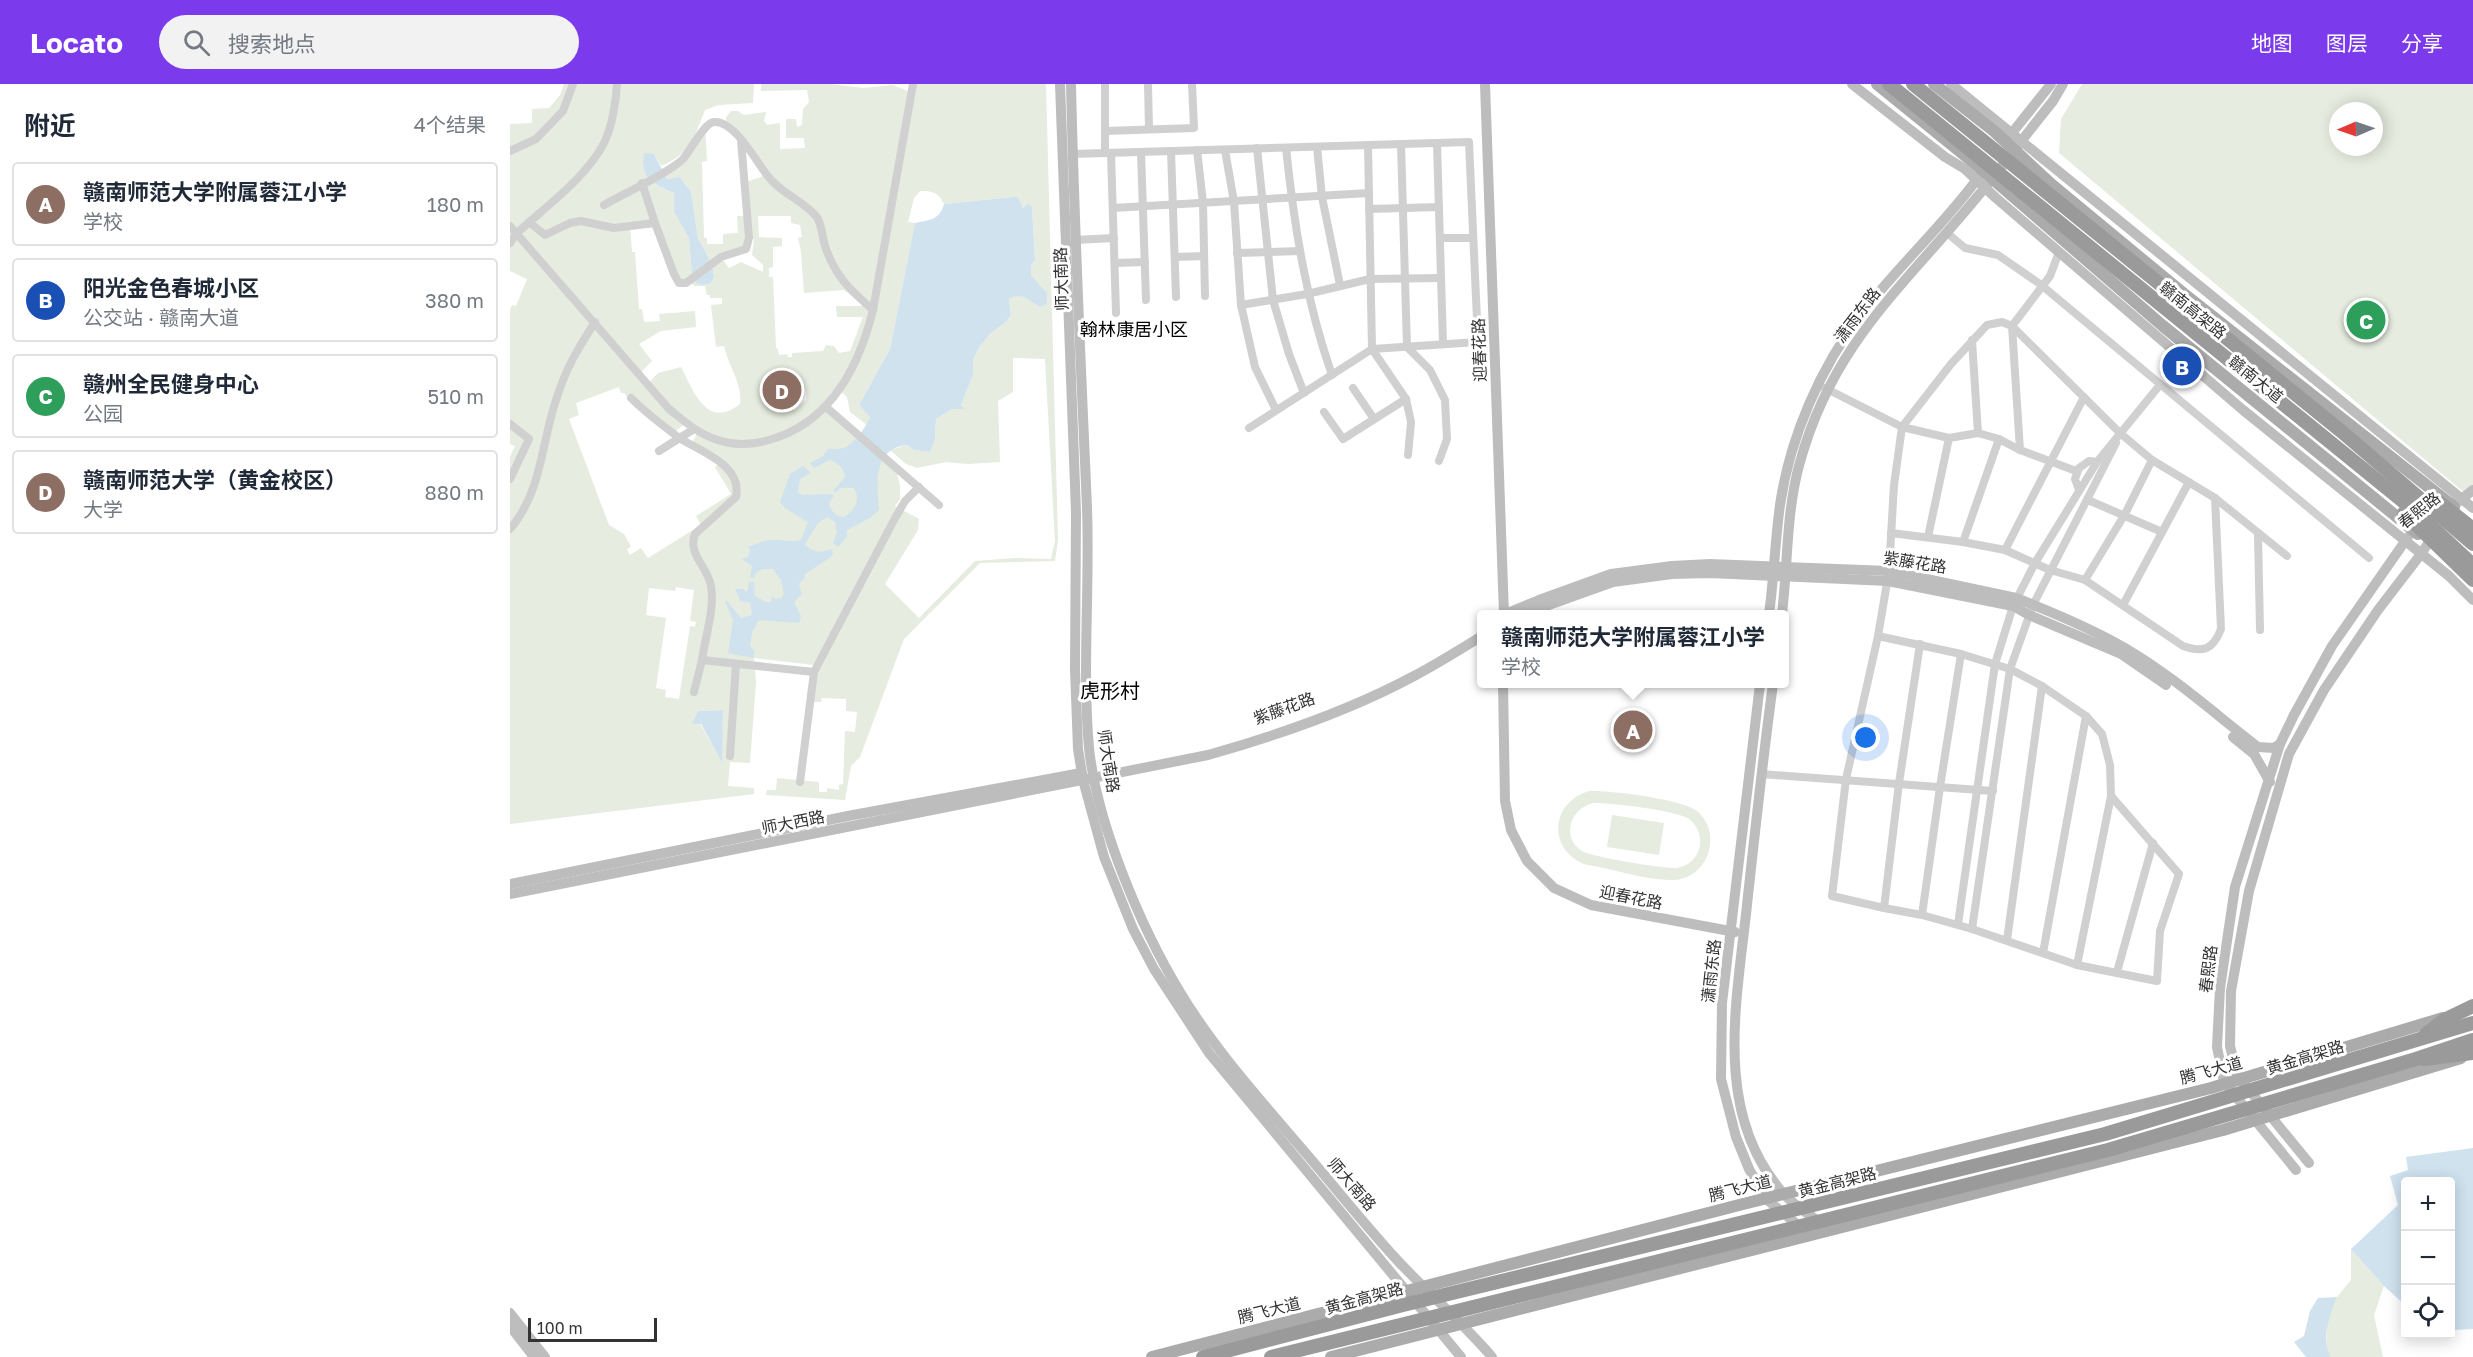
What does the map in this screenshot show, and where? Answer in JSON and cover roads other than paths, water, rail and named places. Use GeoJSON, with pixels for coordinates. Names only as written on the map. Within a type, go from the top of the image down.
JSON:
{"type":"FeatureCollection","features":[{"type":"Feature","properties":{"kind":"highway","name":"赣南高架路"},"geometry":{"type":"LineString","coordinates":[[1889,84],[2415,511],[2473,565]]}},
{"type":"Feature","properties":{"kind":"highway","name":"赣南高架路"},"geometry":{"type":"LineString","coordinates":[[1913,84],[2309,405],[2473,544]]}},
{"type":"Feature","properties":{"kind":"highway"},"geometry":{"type":"LineString","coordinates":[[2309,405],[2473,529]]}},
{"type":"Feature","properties":{"kind":"highway"},"geometry":{"type":"LineString","coordinates":[[2298,417],[2405,514],[2473,580]]}},
{"type":"Feature","properties":{"kind":"highway"},"geometry":{"type":"LineString","coordinates":[[2416,1041],[2444,1020],[2473,1007]]}},
{"type":"Feature","properties":{"kind":"highway","name":"黄金高架路"},"geometry":{"type":"LineString","coordinates":[[1203,1357],[1403,1305],[2105,1134],[2473,1023]]}},
{"type":"Feature","properties":{"kind":"highway","name":"黄金高架路"},"geometry":{"type":"LineString","coordinates":[[1271,1357],[2108,1150],[2473,1040]]}},
{"type":"Feature","properties":{"kind":"highway"},"geometry":{"type":"LineString","coordinates":[[2416,1059],[2473,1054]]}},
{"type":"Feature","properties":{"kind":"main road","name":"赣南大道"},"geometry":{"type":"LineString","coordinates":[[1877,84],[1984,179],[2415,531],[2473,588]]}},
{"type":"Feature","properties":{"kind":"main road","name":"赣南大道"},"geometry":{"type":"LineString","coordinates":[[1934,84],[2013,141],[2052,185],[2184,294],[2451,504],[2473,524]]}},
{"type":"Feature","properties":{"kind":"main road","name":"腾飞大道"},"geometry":{"type":"LineString","coordinates":[[1152,1357],[1766,1198],[2226,1084],[2410,1030],[2473,1007]]}},
{"type":"Feature","properties":{"kind":"main road"},"geometry":{"type":"LineString","coordinates":[[1331,1357],[2256,1120],[2473,1054]]}},
{"type":"Feature","properties":{"kind":"street"},"geometry":{"type":"LineString","coordinates":[[510,151],[536,139],[563,111],[573,84]]}},
{"type":"Feature","properties":{"kind":"street"},"geometry":{"type":"LineString","coordinates":[[510,243],[516,234],[584,171],[598,155],[606,140],[617,84]]}},
{"type":"Feature","properties":{"kind":"street"},"geometry":{"type":"LineString","coordinates":[[510,226],[669,409],[694,429],[716,440],[733,444],[756,443],[783,436],[804,425],[826,407],[840,391],[865,344],[913,84]]}},
{"type":"Feature","properties":{"kind":"street","name":"师大南路"},"geometry":{"type":"LineString","coordinates":[[1060,84],[1076,512],[1075,669],[1087,775],[1104,857],[1138,939],[1173,1002],[1243,1095],[1461,1357]]}},
{"type":"Feature","properties":{"kind":"street","name":"师大南路"},"geometry":{"type":"LineString","coordinates":[[1071,84],[1075,240],[1087,512],[1087,775],[1129,888],[1163,964],[1218,1048],[1399,1261],[1492,1357]]}},
{"type":"Feature","properties":{"kind":"street"},"geometry":{"type":"LineString","coordinates":[[1105,84],[1105,131],[1113,208],[1116,313]]}},
{"type":"Feature","properties":{"kind":"street"},"geometry":{"type":"LineString","coordinates":[[1148,84],[1149,129]]}},
{"type":"Feature","properties":{"kind":"street"},"geometry":{"type":"LineString","coordinates":[[1105,131],[1194,128],[1192,84]]}},
{"type":"Feature","properties":{"kind":"street","name":"迎春花路"},"geometry":{"type":"LineString","coordinates":[[1485,84],[1505,610]]}},
{"type":"Feature","properties":{"kind":"street"},"geometry":{"type":"LineString","coordinates":[[1852,84],[1984,179],[1996,198],[2243,410],[2449,576],[2473,600]]}},
{"type":"Feature","properties":{"kind":"street"},"geometry":{"type":"LineString","coordinates":[[1951,84],[2013,141],[2464,498],[2473,508]]}},
{"type":"Feature","properties":{"kind":"street","name":"潇雨东路"},"geometry":{"type":"LineString","coordinates":[[1770,610],[1780,504],[1789,462],[1823,387],[1870,320],[1946,232],[2013,141],[2051,84]]}},
{"type":"Feature","properties":{"kind":"street","name":"潇雨东路"},"geometry":{"type":"LineString","coordinates":[[2013,141],[2053,101],[2063,84]]}},
{"type":"Feature","properties":{"kind":"street"},"geometry":{"type":"LineString","coordinates":[[604,205],[677,164],[692,148],[705,126],[714,122],[726,124],[741,138],[770,179],[817,218],[835,270],[845,285],[873,310]]}},
{"type":"Feature","properties":{"kind":"street"},"geometry":{"type":"LineString","coordinates":[[642,183],[674,274],[680,283],[687,283],[721,257],[746,249],[749,238],[741,138]]}},
{"type":"Feature","properties":{"kind":"street"},"geometry":{"type":"LineString","coordinates":[[1072,154],[1469,142],[1478,342],[1372,349],[1249,428]]}},
{"type":"Feature","properties":{"kind":"street"},"geometry":{"type":"LineString","coordinates":[[1437,143],[1443,344]]}},
{"type":"Feature","properties":{"kind":"street"},"geometry":{"type":"LineString","coordinates":[[1401,144],[1407,347],[1430,370],[1445,400],[1447,439],[1439,461]]}},
{"type":"Feature","properties":{"kind":"street"},"geometry":{"type":"LineString","coordinates":[[1368,145],[1372,349],[1406,399],[1411,422],[1408,455]]}},
{"type":"Feature","properties":{"kind":"street"},"geometry":{"type":"LineString","coordinates":[[1286,147],[1291,199],[1307,294],[1332,375]]}},
{"type":"Feature","properties":{"kind":"street"},"geometry":{"type":"LineString","coordinates":[[1317,147],[1322,197],[1340,285]]}},
{"type":"Feature","properties":{"kind":"street"},"geometry":{"type":"LineString","coordinates":[[1257,148],[1273,300],[1288,354],[1304,393]]}},
{"type":"Feature","properties":{"kind":"street"},"geometry":{"type":"LineString","coordinates":[[1197,150],[1203,203],[1205,296]]}},
{"type":"Feature","properties":{"kind":"street"},"geometry":{"type":"LineString","coordinates":[[1225,150],[1234,202],[1240,305],[1256,368],[1276,410]]}},
{"type":"Feature","properties":{"kind":"street"},"geometry":{"type":"LineString","coordinates":[[1171,151],[1176,297]]}},
{"type":"Feature","properties":{"kind":"street"},"geometry":{"type":"LineString","coordinates":[[1141,152],[1146,300]]}},
{"type":"Feature","properties":{"kind":"street","name":"潇雨东路"},"geometry":{"type":"LineString","coordinates":[[1783,610],[1791,505],[1799,464],[1832,358],[1861,314],[1984,179]]}},
{"type":"Feature","properties":{"kind":"street"},"geometry":{"type":"LineString","coordinates":[[1113,208],[1369,193]]}},
{"type":"Feature","properties":{"kind":"street"},"geometry":{"type":"LineString","coordinates":[[1369,209],[1439,207]]}},
{"type":"Feature","properties":{"kind":"street"},"geometry":{"type":"LineString","coordinates":[[529,222],[545,235],[570,223],[580,221],[614,228],[655,223]]}},
{"type":"Feature","properties":{"kind":"street"},"geometry":{"type":"LineString","coordinates":[[1946,232],[1965,248],[1998,255],[2043,287],[2159,386],[2369,558]]}},
{"type":"Feature","properties":{"kind":"street"},"geometry":{"type":"LineString","coordinates":[[1075,240],[1114,238]]}},
{"type":"Feature","properties":{"kind":"street"},"geometry":{"type":"LineString","coordinates":[[1440,238],[1473,238]]}},
{"type":"Feature","properties":{"kind":"street"},"geometry":{"type":"LineString","coordinates":[[1237,253],[1300,251]]}},
{"type":"Feature","properties":{"kind":"street"},"geometry":{"type":"LineString","coordinates":[[2020,450],[2012,326],[2050,276],[2059,252]]}},
{"type":"Feature","properties":{"kind":"street"},"geometry":{"type":"LineString","coordinates":[[1175,257],[1204,256]]}},
{"type":"Feature","properties":{"kind":"street"},"geometry":{"type":"LineString","coordinates":[[1115,263],[1145,262]]}},
{"type":"Feature","properties":{"kind":"street"},"geometry":{"type":"LineString","coordinates":[[1240,305],[1307,294],[1370,279],[1441,278]]}},
{"type":"Feature","properties":{"kind":"street"},"geometry":{"type":"LineString","coordinates":[[510,529],[530,501],[555,402],[572,357],[595,322]]}},
{"type":"Feature","properties":{"kind":"street"},"geometry":{"type":"LineString","coordinates":[[2111,796],[2179,874],[2160,931],[2157,981],[2077,964],[1958,924],[1832,896],[1846,779],[1889,576],[1894,485],[1902,427],[1972,340],[1987,325],[2002,322],[2012,326],[2120,433],[2152,460],[2215,498],[2258,535],[2287,556]]}},
{"type":"Feature","properties":{"kind":"street"},"geometry":{"type":"LineString","coordinates":[[1972,340],[1978,433]]}},
{"type":"Feature","properties":{"kind":"street"},"geometry":{"type":"LineString","coordinates":[[1958,924],[1995,664],[2015,602],[2097,462],[2159,386]]}},
{"type":"Feature","properties":{"kind":"street"},"geometry":{"type":"LineString","coordinates":[[1823,387],[1902,427],[1949,438],[1978,433],[1999,439],[2020,450],[2076,471]]}},
{"type":"Feature","properties":{"kind":"street"},"geometry":{"type":"LineString","coordinates":[[1353,388],[1374,419]]}},
{"type":"Feature","properties":{"kind":"street"},"geometry":{"type":"LineString","coordinates":[[2005,550],[2084,397]]}},
{"type":"Feature","properties":{"kind":"street"},"geometry":{"type":"LineString","coordinates":[[631,398],[680,438],[718,459],[738,489],[736,497],[695,534],[692,542],[694,552],[711,584],[712,598],[702,660],[694,692]]}},
{"type":"Feature","properties":{"kind":"street"},"geometry":{"type":"LineString","coordinates":[[1324,412],[1343,439],[1406,399]]}},
{"type":"Feature","properties":{"kind":"street"},"geometry":{"type":"LineString","coordinates":[[826,407],[939,505]]}},
{"type":"Feature","properties":{"kind":"street"},"geometry":{"type":"LineString","coordinates":[[510,424],[529,439],[510,479]]}},
{"type":"Feature","properties":{"kind":"street"},"geometry":{"type":"LineString","coordinates":[[659,451],[694,429]]}},
{"type":"Feature","properties":{"kind":"street"},"geometry":{"type":"LineString","coordinates":[[1972,929],[2010,669],[2031,610],[2120,433]]}},
{"type":"Feature","properties":{"kind":"street"},"geometry":{"type":"LineString","coordinates":[[1928,537],[1949,438]]}},
{"type":"Feature","properties":{"kind":"street"},"geometry":{"type":"LineString","coordinates":[[1963,542],[1999,439]]}},
{"type":"Feature","properties":{"kind":"street"},"geometry":{"type":"LineString","coordinates":[[2085,580],[2125,514],[2152,460]]}},
{"type":"Feature","properties":{"kind":"street"},"geometry":{"type":"LineString","coordinates":[[2079,490],[2075,483],[2076,471],[2085,463],[2097,462]]}},
{"type":"Feature","properties":{"kind":"street"},"geometry":{"type":"LineString","coordinates":[[2123,605],[2189,482]]}},
{"type":"Feature","properties":{"kind":"street"},"geometry":{"type":"LineString","coordinates":[[800,782],[814,672],[894,520],[905,501],[919,487]]}},
{"type":"Feature","properties":{"kind":"street","name":"春熙路"},"geometry":{"type":"LineString","coordinates":[[2296,1170],[2226,1084],[2217,1047],[2220,988],[2235,887],[2270,782],[2280,744],[2332,646],[2404,541],[2451,504],[2464,498],[2473,490]]}},
{"type":"Feature","properties":{"kind":"street"},"geometry":{"type":"LineString","coordinates":[[1891,533],[2005,550],[2050,570],[2085,580],[2183,646],[2194,650],[2206,649],[2216,642],[2221,630],[2215,498]]}},
{"type":"Feature","properties":{"kind":"street"},"geometry":{"type":"LineString","coordinates":[[2088,500],[2163,532]]}},
{"type":"Feature","properties":{"kind":"street","name":"春熙路"},"geometry":{"type":"LineString","coordinates":[[2309,1163],[2237,1076],[2230,1046],[2231,991],[2249,891],[2289,754],[2324,690],[2378,610],[2421,555],[2451,504]]}},
{"type":"Feature","properties":{"kind":"street"},"geometry":{"type":"LineString","coordinates":[[2258,535],[2260,630]]}},
{"type":"Feature","properties":{"kind":"street","name":"紫藤花路"},"geometry":{"type":"LineString","coordinates":[[1517,610],[1587,581],[1634,570],[1710,564],[1787,571],[1889,576],[2015,602],[2121,654],[2186,699],[2254,754],[2270,782]]}},
{"type":"Feature","properties":{"kind":"street","name":"紫藤花路"},"geometry":{"type":"LineString","coordinates":[[1537,610],[1613,582],[1672,574],[1774,570]]}},
{"type":"Feature","properties":{"kind":"street","name":"紫藤花路"},"geometry":{"type":"LineString","coordinates":[[2031,610],[2125,648],[2258,747],[2274,748],[2280,744]]}},
{"type":"Feature","properties":{"kind":"street","name":"紫藤花路"},"geometry":{"type":"LineString","coordinates":[[1087,775],[1206,749],[1296,721],[1368,692],[1411,671],[1477,632]]}},
{"type":"Feature","properties":{"kind":"street"},"geometry":{"type":"LineString","coordinates":[[1878,636],[1961,654],[2010,669],[2042,686],[2086,716],[2102,734],[2110,765],[2111,796],[2077,964]]}},
{"type":"Feature","properties":{"kind":"street","name":"紫藤花路"},"geometry":{"type":"LineString","coordinates":[[1087,775],[1208,755],[1297,727],[1415,676],[1477,639]]}},
{"type":"Feature","properties":{"kind":"street"},"geometry":{"type":"LineString","coordinates":[[1884,908],[1899,783],[1920,644]]}},
{"type":"Feature","properties":{"kind":"street"},"geometry":{"type":"LineString","coordinates":[[1922,915],[1961,654]]}},
{"type":"Feature","properties":{"kind":"street"},"geometry":{"type":"LineString","coordinates":[[702,660],[814,672]]}},
{"type":"Feature","properties":{"kind":"street"},"geometry":{"type":"LineString","coordinates":[[730,756],[736,664]]}},
{"type":"Feature","properties":{"kind":"street"},"geometry":{"type":"LineString","coordinates":[[2007,940],[2042,686]]}},
{"type":"Feature","properties":{"kind":"street","name":"迎春花路"},"geometry":{"type":"LineString","coordinates":[[1503,688],[1504,801],[1511,830],[1527,861],[1554,888],[1591,905],[1730,932],[1744,932]]}},
{"type":"Feature","properties":{"kind":"street","name":"潇雨东路"},"geometry":{"type":"LineString","coordinates":[[1760,688],[1722,1002],[1721,1079],[1736,1137],[1749,1169],[1766,1198],[1809,1235]]}},
{"type":"Feature","properties":{"kind":"street","name":"潇雨东路"},"geometry":{"type":"LineString","coordinates":[[1772,688],[1736,1002],[1734,1076],[1749,1133],[1762,1164],[1783,1194],[1829,1230]]}},
{"type":"Feature","properties":{"kind":"street"},"geometry":{"type":"LineString","coordinates":[[2043,953],[2086,716]]}},
{"type":"Feature","properties":{"kind":"street"},"geometry":{"type":"LineString","coordinates":[[1761,774],[1993,791]]}},
{"type":"Feature","properties":{"kind":"street","name":"师大西路"},"geometry":{"type":"LineString","coordinates":[[510,884],[848,816],[1087,775]]}},
{"type":"Feature","properties":{"kind":"street","name":"师大西路"},"geometry":{"type":"LineString","coordinates":[[510,894],[1087,775]]}},
{"type":"Feature","properties":{"kind":"street"},"geometry":{"type":"LineString","coordinates":[[2117,972],[2152,843]]}},
{"type":"Feature","properties":{"kind":"street"},"geometry":{"type":"LineString","coordinates":[[510,1313],[545,1357]]}},
{"type":"Feature","properties":{"kind":"street"},"geometry":{"type":"LineString","coordinates":[[510,1326],[534,1357]]}},
{"type":"Feature","properties":{"kind":"water"},"geometry":{"type":"Polygon","coordinates":[[[644,153],[654,154],[667,179],[680,177],[691,192],[698,238],[712,264],[714,277],[711,283],[697,284],[692,275],[689,238],[674,212],[674,193],[654,184],[646,175],[643,162],[644,153]]]}},
{"type":"Feature","properties":{"kind":"water"},"geometry":{"type":"Polygon","coordinates":[[[1018,197],[1023,208],[1029,203],[1032,207],[1035,259],[1031,266],[1031,275],[1047,293],[1047,304],[1040,307],[1022,296],[1009,299],[1011,315],[980,346],[973,360],[973,375],[961,405],[965,409],[952,409],[936,419],[935,440],[930,452],[914,450],[907,445],[896,448],[882,460],[878,479],[879,510],[870,518],[847,530],[847,536],[838,547],[833,543],[837,532],[835,522],[827,517],[818,523],[805,544],[814,551],[821,552],[831,549],[833,552],[831,557],[805,574],[799,584],[802,594],[794,602],[801,616],[799,623],[759,620],[752,633],[750,646],[754,651],[754,658],[728,653],[733,620],[725,601],[741,618],[752,615],[750,602],[741,602],[735,589],[747,592],[749,582],[754,582],[755,596],[766,602],[771,602],[772,596],[775,599],[784,595],[781,580],[773,569],[762,569],[755,574],[755,578],[750,577],[752,566],[742,559],[748,557],[750,551],[748,547],[760,542],[801,540],[808,522],[785,508],[780,502],[790,474],[803,466],[811,473],[800,479],[798,492],[802,495],[834,495],[829,504],[836,515],[844,517],[856,504],[857,497],[854,488],[840,488],[836,493],[833,491],[845,477],[840,466],[830,460],[814,468],[810,463],[823,456],[828,449],[848,446],[859,435],[870,417],[859,405],[890,349],[915,223],[937,216],[944,204],[1018,197]]]}},
{"type":"Feature","properties":{"kind":"water"},"geometry":{"type":"Polygon","coordinates":[[[723,710],[722,763],[701,724],[692,724],[698,711],[723,710]]]}},
{"type":"Feature","properties":{"kind":"water"},"geometry":{"type":"Polygon","coordinates":[[[2473,1148],[2473,1329],[2455,1330],[2455,1177],[2401,1177],[2401,1301],[2351,1249],[2398,1205],[2390,1176],[2408,1170],[2406,1157],[2473,1148]]]}},
{"type":"Feature","properties":{"kind":"water"},"geometry":{"type":"Polygon","coordinates":[[[2337,1297],[2326,1335],[2331,1357],[2306,1357],[2294,1342],[2304,1336],[2310,1311],[2318,1298],[2337,1297]]]}},
{"type":"Feature","properties":{"kind":"place","name":"赣州全民健身中心"},"geometry":{"type":"Point","coordinates":[2366,320]}},
{"type":"Feature","properties":{"kind":"place","name":"阳光金色春城小区"},"geometry":{"type":"Point","coordinates":[2182,366]}},
{"type":"Feature","properties":{"kind":"place","name":"赣南师范大学（黄金校区）"},"geometry":{"type":"Point","coordinates":[782,390]}},
{"type":"Feature","properties":{"kind":"place","name":"赣南师范大学附属蓉江小学"},"geometry":{"type":"Point","coordinates":[1633,730]}},
{"type":"Feature","properties":{"kind":"district","name":"翰林康居小区"},"geometry":{"type":"Point","coordinates":[1134,330]}},
{"type":"Feature","properties":{"kind":"district","name":"虎形村"},"geometry":{"type":"Point","coordinates":[1110,691]}}]}
